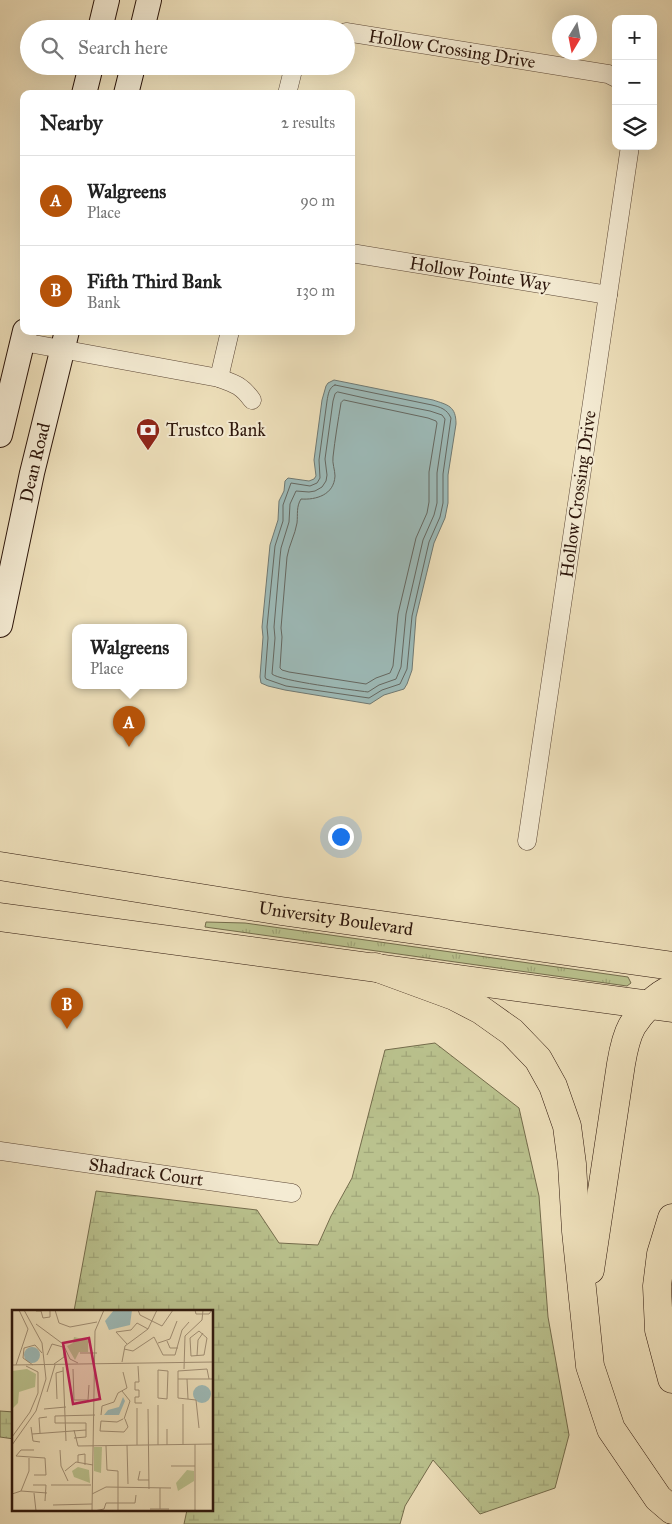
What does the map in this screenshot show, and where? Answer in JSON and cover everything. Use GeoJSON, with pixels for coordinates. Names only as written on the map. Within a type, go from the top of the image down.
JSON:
{"type":"FeatureCollection","features":[{"type":"Feature","properties":{"kind":"main road"},"geometry":{"type":"LineString","coordinates":[[102,20],[107,0]]}},
{"type":"Feature","properties":{"kind":"main road"},"geometry":{"type":"LineString","coordinates":[[144,20],[149,0]]}},
{"type":"Feature","properties":{"kind":"main road"},"geometry":{"type":"LineString","coordinates":[[85,90],[89,75]]}},
{"type":"Feature","properties":{"kind":"main road"},"geometry":{"type":"LineString","coordinates":[[127,90],[131,75]]}},
{"type":"Feature","properties":{"kind":"main road"},"geometry":{"type":"LineString","coordinates":[[0,435],[24,337]]}},
{"type":"Feature","properties":{"kind":"main road","name":"Dean Road"},"geometry":{"type":"LineString","coordinates":[[0,625],[32,473],[65,340]]}},
{"type":"Feature","properties":{"kind":"main road","name":"University Boulevard"},"geometry":{"type":"LineString","coordinates":[[0,866],[281,911],[672,966]]}},
{"type":"Feature","properties":{"kind":"main road"},"geometry":{"type":"LineString","coordinates":[[0,917],[661,1007]]}},
{"type":"Feature","properties":{"kind":"main road"},"geometry":{"type":"LineString","coordinates":[[375,967],[454,996],[481,1010],[512,1032],[538,1059],[553,1086],[567,1126],[590,1366],[611,1429],[658,1498],[672,1510]]}},
{"type":"Feature","properties":{"kind":"main road"},"geometry":{"type":"LineString","coordinates":[[585,1309],[625,1045],[632,1027],[661,1007],[668,990],[672,989]]}},
{"type":"Feature","properties":{"kind":"main road"},"geometry":{"type":"LineString","coordinates":[[672,1218],[661,1254],[657,1286],[659,1330],[672,1379]]}},
{"type":"Feature","properties":{"kind":"street","name":"Hollow Crossing Drive"},"geometry":{"type":"LineString","coordinates":[[355,33],[612,76]]}},
{"type":"Feature","properties":{"kind":"street"},"geometry":{"type":"LineString","coordinates":[[288,90],[292,75]]}},
{"type":"Feature","properties":{"kind":"street","name":"Hollow Crossing Drive"},"geometry":{"type":"LineString","coordinates":[[527,841],[629,150]]}},
{"type":"Feature","properties":{"kind":"street","name":"Hollow Pointe Way"},"geometry":{"type":"LineString","coordinates":[[355,254],[608,295]]}},
{"type":"Feature","properties":{"kind":"street"},"geometry":{"type":"LineString","coordinates":[[219,378],[229,335]]}},
{"type":"Feature","properties":{"kind":"street"},"geometry":{"type":"LineString","coordinates":[[24,337],[65,340],[219,378],[235,383],[244,389],[252,400]]}},
{"type":"Feature","properties":{"kind":"street","name":"Shadrack Court"},"geometry":{"type":"LineString","coordinates":[[0,1151],[292,1193]]}},
{"type":"Feature","properties":{"kind":"green space"},"geometry":{"type":"Polygon","coordinates":[[[206,922],[245,923],[628,977],[631,983],[627,986],[205,927],[206,922]]]}},
{"type":"Feature","properties":{"kind":"green space"},"geometry":{"type":"Polygon","coordinates":[[[435,1043],[519,1108],[539,1196],[548,1317],[569,1435],[555,1488],[480,1514],[433,1460],[405,1506],[400,1524],[184,1524],[187,1512],[214,1512],[214,1310],[74,1310],[96,1191],[257,1210],[279,1243],[318,1245],[331,1216],[352,1178],[385,1050],[435,1043]]]}},
{"type":"Feature","properties":{"kind":"green space"},"geometry":{"type":"Polygon","coordinates":[[[0,1411],[12,1412],[12,1439],[0,1437],[0,1411]]]}},
{"type":"Feature","properties":{"kind":"water"},"geometry":{"type":"Polygon","coordinates":[[[334,380],[443,403],[453,410],[456,418],[448,475],[448,503],[445,518],[434,543],[416,617],[412,670],[404,689],[384,695],[370,704],[268,686],[261,683],[260,677],[262,627],[270,545],[278,520],[279,501],[284,491],[285,481],[288,478],[309,481],[316,476],[314,460],[322,400],[326,386],[334,380]]]}},
{"type":"Feature","properties":{"kind":"place","name":"Trustco Bank"},"geometry":{"type":"Point","coordinates":[148,451]}},
{"type":"Feature","properties":{"kind":"place","name":"Walgreens"},"geometry":{"type":"Point","coordinates":[129,747]}},
{"type":"Feature","properties":{"kind":"place","name":"Fifth Third Bank"},"geometry":{"type":"Point","coordinates":[67,1029]}}]}
